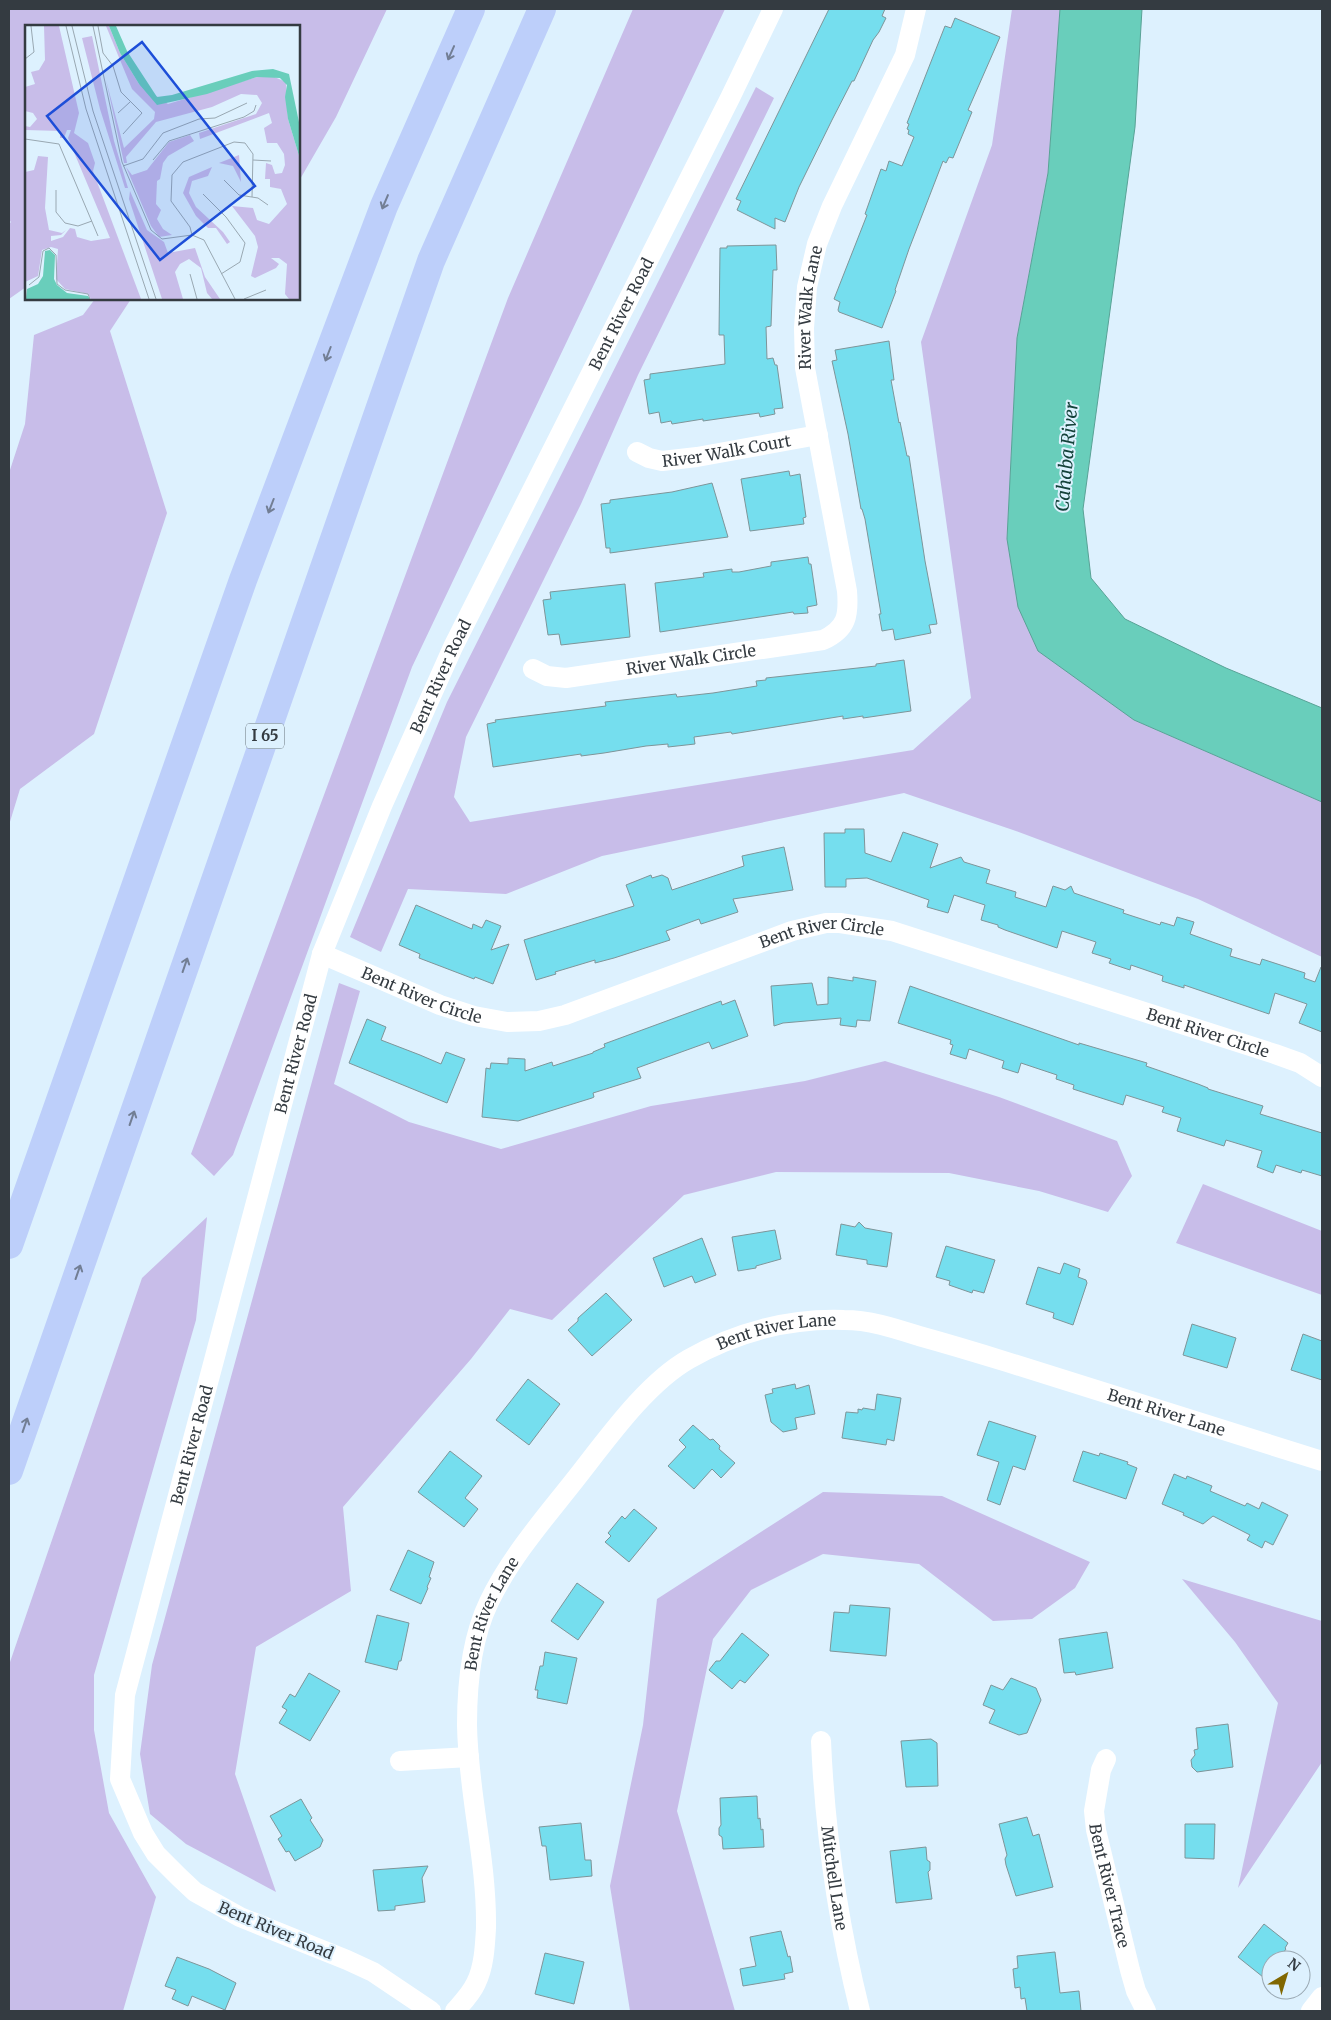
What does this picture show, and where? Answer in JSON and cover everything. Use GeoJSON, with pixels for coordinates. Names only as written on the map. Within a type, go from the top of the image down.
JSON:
{"type":"FeatureCollection","features":[{"type":"Feature","properties":{"kind":"highway"},"geometry":{"type":"LineString","coordinates":[[9,1245],[261,533],[384,206],[471,9]]}},
{"type":"Feature","properties":{"kind":"highway","name":"I 65"},"geometry":{"type":"LineString","coordinates":[[9,1471],[431,261],[542,9]]}},
{"type":"Feature","properties":{"kind":"street","name":"Bent River Road"},"geometry":{"type":"LineString","coordinates":[[431,2011],[373,1972],[240,1917],[195,1892],[156,1854],[143,1833],[120,1779],[125,1695],[322,954],[382,806],[453,647],[713,133],[773,9]]}},
{"type":"Feature","properties":{"kind":"street","name":"River Walk Lane"},"geometry":{"type":"LineString","coordinates":[[845,623],[848,607],[847,590],[805,368],[804,328],[807,287],[816,244],[832,206],[905,55],[916,9]]}},
{"type":"Feature","properties":{"kind":"street","name":"River Walk Court"},"geometry":{"type":"LineString","coordinates":[[637,452],[649,458],[662,461],[697,457],[818,435]]}},
{"type":"Feature","properties":{"kind":"street","name":"River Walk Circle"},"geometry":{"type":"LineString","coordinates":[[533,669],[547,676],[566,678],[823,640],[834,635],[845,623]]}},
{"type":"Feature","properties":{"kind":"street","name":"Bent River Circle"},"geometry":{"type":"LineString","coordinates":[[322,954],[440,1005],[474,1016],[507,1022],[539,1021],[564,1015],[792,931],[826,923],[840,923],[892,931],[1274,1054],[1300,1064],[1322,1077]]}},
{"type":"Feature","properties":{"kind":"street","name":"Bent River Lane"},"geometry":{"type":"LineString","coordinates":[[455,2011],[476,1985],[480,1973],[485,1941],[486,1897],[469,1757],[467,1724],[474,1646],[487,1604],[500,1581],[535,1531],[618,1425],[661,1380],[685,1361],[709,1348],[767,1327],[819,1320],[870,1322],[989,1356],[1322,1461]]}},
{"type":"Feature","properties":{"kind":"street","name":"Mitchell Lane"},"geometry":{"type":"LineString","coordinates":[[820,1741],[822,1779],[834,1884],[844,1950],[860,2011]]}},
{"type":"Feature","properties":{"kind":"street"},"geometry":{"type":"LineString","coordinates":[[400,1761],[469,1757]]}},
{"type":"Feature","properties":{"kind":"street","name":"Bent River Trace"},"geometry":{"type":"LineString","coordinates":[[1106,1759],[1101,1770],[1095,1802],[1096,1830],[1130,1970],[1136,1991],[1146,2011]]}},
{"type":"Feature","properties":{"kind":"street"},"geometry":{"type":"LineString","coordinates":[[1311,2011],[1322,1997]]}},
{"type":"Feature","properties":{"kind":"shaded area"},"geometry":{"type":"Polygon","coordinates":[[[9,9],[387,9],[336,117],[300,179],[300,25],[25,25],[25,288],[9,299],[9,224],[11,222],[9,220],[9,9]]]}},
{"type":"Feature","properties":{"kind":"shaded area"},"geometry":{"type":"Polygon","coordinates":[[[633,9],[725,9],[412,667],[233,1155],[214,1176],[191,1154],[508,298],[633,9]]]}},
{"type":"Feature","properties":{"kind":"shaded area"},"geometry":{"type":"Polygon","coordinates":[[[1012,9],[1060,9],[1048,173],[1017,338],[1007,539],[1134,720],[1322,802],[1322,957],[1198,899],[1013,830],[904,793],[602,856],[506,894],[408,889],[381,952],[350,937],[447,702],[756,87],[774,98],[638,375],[581,504],[466,737],[454,797],[470,822],[913,750],[971,698],[921,342],[992,145],[1012,9]]]}},
{"type":"Feature","properties":{"kind":"shaded area"},"geometry":{"type":"Polygon","coordinates":[[[94,300],[130,300],[110,331],[167,513],[94,734],[20,789],[9,825],[9,473],[25,424],[34,335],[83,315],[94,300]]]}},
{"type":"Feature","properties":{"kind":"shaded area"},"geometry":{"type":"Polygon","coordinates":[[[339,983],[360,991],[334,1084],[409,1122],[501,1149],[651,1106],[805,1081],[885,1061],[999,1097],[1117,1141],[1132,1176],[1108,1212],[1039,1191],[949,1173],[776,1172],[684,1195],[552,1320],[510,1309],[471,1359],[343,1507],[351,1591],[256,1647],[235,1774],[276,1892],[186,1844],[150,1814],[140,1754],[152,1665],[339,983]]]}},
{"type":"Feature","properties":{"kind":"shaded area"},"geometry":{"type":"Polygon","coordinates":[[[1203,1184],[1322,1231],[1322,1295],[1176,1243],[1203,1184]]]}},
{"type":"Feature","properties":{"kind":"shaded area"},"geometry":{"type":"Polygon","coordinates":[[[207,1217],[196,1320],[94,1675],[94,1730],[109,1813],[156,1897],[123,2011],[9,2011],[9,1665],[142,1278],[207,1217]]]}},
{"type":"Feature","properties":{"kind":"shaded area"},"geometry":{"type":"Polygon","coordinates":[[[823,1492],[942,1496],[1090,1562],[1075,1588],[1032,1619],[993,1621],[919,1564],[823,1554],[751,1590],[713,1639],[677,1811],[735,2011],[630,2011],[610,1886],[643,1725],[657,1599],[823,1492]]]}},
{"type":"Feature","properties":{"kind":"shaded area"},"geometry":{"type":"Polygon","coordinates":[[[1182,1579],[1322,1621],[1322,1762],[1238,1888],[1278,1703],[1235,1642],[1182,1579]]]}},
{"type":"Feature","properties":{"kind":"water","name":"Cahaba River"},"geometry":{"type":"Polygon","coordinates":[[[1060,9],[1142,9],[1135,127],[1083,509],[1091,578],[1125,619],[1226,668],[1322,708],[1322,802],[1134,720],[1038,651],[1018,607],[1007,539],[1017,338],[1048,173],[1060,9]]]}},
{"type":"Feature","properties":{"kind":"building"},"geometry":{"type":"Polygon","coordinates":[[[829,9],[885,9],[882,16],[886,18],[832,120],[799,187],[785,222],[775,218],[775,229],[737,210],[741,201],[736,199],[829,9]]]}},
{"type":"Feature","properties":{"kind":"building"},"geometry":{"type":"Polygon","coordinates":[[[955,18],[1000,37],[968,110],[972,112],[953,158],[949,157],[946,163],[943,161],[909,249],[882,328],[839,312],[840,302],[834,299],[867,215],[865,214],[881,169],[886,171],[889,161],[902,166],[914,137],[908,134],[909,124],[907,123],[945,26],[951,28],[955,18]]]}},
{"type":"Feature","properties":{"kind":"building"},"geometry":{"type":"Polygon","coordinates":[[[776,245],[777,270],[773,270],[771,326],[766,327],[767,359],[773,358],[775,365],[777,365],[783,408],[774,409],[775,414],[760,417],[759,413],[703,421],[703,419],[672,424],[671,421],[661,423],[659,412],[649,414],[644,380],[650,379],[650,374],[725,364],[724,335],[719,335],[720,248],[727,248],[727,246],[776,245]]]}},
{"type":"Feature","properties":{"kind":"building"},"geometry":{"type":"Polygon","coordinates":[[[889,341],[894,380],[891,380],[899,423],[907,456],[909,456],[937,624],[929,625],[931,633],[895,640],[893,629],[882,631],[879,614],[881,614],[865,519],[861,509],[848,434],[832,361],[837,360],[835,350],[889,341]]]}},
{"type":"Feature","properties":{"kind":"building"},"geometry":{"type":"Polygon","coordinates":[[[789,471],[790,476],[800,474],[806,517],[803,518],[804,524],[750,531],[741,479],[789,471]]]}},
{"type":"Feature","properties":{"kind":"building"},"geometry":{"type":"Polygon","coordinates":[[[712,483],[728,537],[610,553],[610,548],[606,548],[601,504],[610,503],[610,500],[672,492],[712,483]]]}},
{"type":"Feature","properties":{"kind":"building"},"geometry":{"type":"Polygon","coordinates":[[[808,557],[809,564],[811,564],[817,605],[807,607],[808,613],[794,614],[793,612],[660,632],[655,583],[704,577],[703,573],[732,569],[732,572],[739,572],[771,566],[771,562],[808,557]]]}},
{"type":"Feature","properties":{"kind":"building"},"geometry":{"type":"Polygon","coordinates":[[[625,584],[630,637],[561,645],[559,634],[548,635],[543,600],[551,599],[550,592],[625,584]]]}},
{"type":"Feature","properties":{"kind":"building"},"geometry":{"type":"Polygon","coordinates":[[[904,660],[911,711],[863,718],[863,716],[843,719],[843,716],[732,734],[731,732],[694,737],[695,744],[668,747],[668,744],[646,746],[493,767],[487,724],[496,722],[495,720],[606,706],[605,702],[676,694],[677,697],[713,693],[757,686],[756,681],[766,680],[766,678],[876,666],[876,664],[904,660]]]}},
{"type":"Feature","properties":{"kind":"building"},"geometry":{"type":"Polygon","coordinates":[[[845,829],[864,829],[865,853],[891,862],[903,832],[938,844],[930,868],[961,857],[964,862],[990,870],[986,883],[1016,892],[1015,897],[1046,907],[1053,886],[1065,890],[1071,886],[1074,893],[1124,910],[1123,913],[1160,925],[1161,922],[1174,926],[1177,917],[1194,922],[1190,934],[1232,949],[1230,956],[1260,965],[1262,959],[1305,973],[1304,978],[1315,982],[1322,967],[1322,1032],[1299,1023],[1307,1004],[1275,993],[1269,1014],[1184,985],[1184,988],[1162,981],[1163,976],[1131,965],[1130,970],[1109,963],[1111,959],[1092,953],[1096,942],[1062,931],[1057,948],[1005,930],[998,927],[998,925],[981,920],[985,905],[954,895],[948,913],[927,907],[929,900],[867,878],[846,879],[846,887],[825,887],[824,833],[845,833],[845,829]]]}},
{"type":"Feature","properties":{"kind":"building"},"geometry":{"type":"Polygon","coordinates":[[[784,847],[793,890],[733,899],[738,912],[701,924],[699,919],[666,931],[670,940],[595,963],[595,960],[536,980],[524,940],[634,906],[626,885],[651,875],[652,878],[662,875],[668,878],[672,890],[744,866],[742,856],[784,847]]]}},
{"type":"Feature","properties":{"kind":"building"},"geometry":{"type":"Polygon","coordinates":[[[416,905],[472,929],[473,924],[482,928],[486,920],[501,926],[491,950],[509,944],[493,984],[475,977],[474,979],[419,958],[420,954],[399,945],[416,905]]]}},
{"type":"Feature","properties":{"kind":"building"},"geometry":{"type":"Polygon","coordinates":[[[828,977],[853,981],[853,977],[876,981],[870,1021],[857,1020],[856,1027],[840,1025],[841,1018],[783,1023],[774,1026],[771,986],[812,983],[817,1005],[828,1004],[828,977]]]}},
{"type":"Feature","properties":{"kind":"building"},"geometry":{"type":"Polygon","coordinates":[[[910,986],[1079,1045],[1079,1043],[1147,1063],[1146,1066],[1208,1089],[1263,1106],[1260,1114],[1322,1133],[1322,1176],[1302,1170],[1301,1173],[1276,1165],[1273,1173],[1257,1167],[1262,1151],[1226,1140],[1224,1146],[1177,1131],[1181,1118],[1162,1112],[1164,1107],[1126,1095],[1123,1105],[1073,1089],[1074,1085],[1056,1079],[1057,1075],[1021,1063],[1018,1073],[1002,1068],[1004,1061],[969,1049],[966,1059],[950,1054],[953,1045],[950,1044],[951,1040],[898,1023],[910,986]]]}},
{"type":"Feature","properties":{"kind":"building"},"geometry":{"type":"Polygon","coordinates":[[[735,1000],[748,1036],[712,1049],[709,1042],[637,1068],[641,1078],[593,1093],[594,1097],[592,1098],[518,1121],[482,1117],[486,1068],[490,1069],[491,1063],[508,1064],[508,1058],[525,1059],[525,1071],[552,1062],[553,1066],[593,1053],[605,1047],[604,1044],[721,1001],[722,1005],[735,1000]]]}},
{"type":"Feature","properties":{"kind":"building"},"geometry":{"type":"Polygon","coordinates":[[[367,1019],[386,1027],[381,1040],[441,1064],[446,1052],[465,1059],[447,1103],[349,1063],[367,1019]]]}},
{"type":"Feature","properties":{"kind":"building"},"geometry":{"type":"Polygon","coordinates":[[[859,1222],[865,1228],[892,1233],[887,1267],[867,1264],[867,1260],[836,1255],[841,1224],[855,1227],[859,1222]]]}},
{"type":"Feature","properties":{"kind":"building"},"geometry":{"type":"Polygon","coordinates":[[[775,1230],[781,1259],[756,1266],[756,1268],[738,1271],[732,1237],[775,1230]]]}},
{"type":"Feature","properties":{"kind":"building"},"geometry":{"type":"Polygon","coordinates":[[[702,1238],[716,1275],[695,1283],[692,1276],[664,1287],[653,1258],[702,1238]]]}},
{"type":"Feature","properties":{"kind":"building"},"geometry":{"type":"Polygon","coordinates":[[[946,1246],[995,1260],[984,1293],[973,1290],[972,1293],[949,1285],[950,1281],[936,1277],[946,1246]]]}},
{"type":"Feature","properties":{"kind":"building"},"geometry":{"type":"Polygon","coordinates":[[[1064,1263],[1080,1269],[1078,1277],[1086,1280],[1087,1283],[1073,1325],[1053,1318],[1054,1313],[1026,1304],[1038,1267],[1060,1274],[1064,1263]]]}},
{"type":"Feature","properties":{"kind":"building"},"geometry":{"type":"Polygon","coordinates":[[[606,1293],[632,1320],[592,1356],[568,1330],[578,1321],[578,1318],[606,1293]]]}},
{"type":"Feature","properties":{"kind":"building"},"geometry":{"type":"Polygon","coordinates":[[[1192,1324],[1236,1338],[1227,1368],[1183,1355],[1192,1324]]]}},
{"type":"Feature","properties":{"kind":"building"},"geometry":{"type":"Polygon","coordinates":[[[1303,1334],[1322,1341],[1322,1380],[1291,1370],[1303,1334]]]}},
{"type":"Feature","properties":{"kind":"building"},"geometry":{"type":"Polygon","coordinates":[[[528,1379],[560,1404],[529,1445],[496,1420],[528,1379]]]}},
{"type":"Feature","properties":{"kind":"building"},"geometry":{"type":"Polygon","coordinates":[[[795,1384],[796,1389],[809,1385],[815,1414],[795,1418],[797,1429],[783,1432],[771,1422],[765,1395],[773,1393],[772,1389],[795,1384]]]}},
{"type":"Feature","properties":{"kind":"building"},"geometry":{"type":"Polygon","coordinates":[[[877,1394],[901,1398],[894,1441],[887,1439],[886,1445],[842,1438],[846,1412],[858,1413],[858,1409],[862,1410],[863,1408],[875,1410],[877,1394]]]}},
{"type":"Feature","properties":{"kind":"building"},"geometry":{"type":"Polygon","coordinates":[[[989,1421],[1036,1436],[1025,1470],[1013,1466],[1000,1505],[987,1500],[999,1462],[977,1455],[989,1421]]]}},
{"type":"Feature","properties":{"kind":"building"},"geometry":{"type":"Polygon","coordinates":[[[693,1425],[710,1440],[713,1439],[720,1446],[719,1449],[735,1463],[721,1478],[712,1469],[694,1489],[668,1466],[686,1447],[679,1440],[693,1425]]]}},
{"type":"Feature","properties":{"kind":"building"},"geometry":{"type":"Polygon","coordinates":[[[450,1451],[482,1476],[465,1498],[478,1509],[464,1527],[418,1492],[450,1451]]]}},
{"type":"Feature","properties":{"kind":"building"},"geometry":{"type":"Polygon","coordinates":[[[1083,1451],[1099,1456],[1100,1453],[1128,1462],[1127,1464],[1137,1468],[1126,1499],[1073,1481],[1083,1451]]]}},
{"type":"Feature","properties":{"kind":"building"},"geometry":{"type":"Polygon","coordinates":[[[1174,1474],[1186,1479],[1187,1476],[1212,1486],[1210,1491],[1245,1506],[1247,1503],[1259,1509],[1262,1502],[1288,1515],[1273,1545],[1265,1541],[1262,1548],[1247,1540],[1250,1535],[1213,1516],[1203,1524],[1183,1515],[1184,1513],[1162,1504],[1174,1474]]]}},
{"type":"Feature","properties":{"kind":"building"},"geometry":{"type":"Polygon","coordinates":[[[634,1509],[657,1528],[629,1562],[605,1542],[611,1536],[608,1533],[622,1516],[625,1519],[634,1509]]]}},
{"type":"Feature","properties":{"kind":"building"},"geometry":{"type":"Polygon","coordinates":[[[408,1550],[434,1562],[428,1588],[421,1604],[390,1590],[408,1550]]]}},
{"type":"Feature","properties":{"kind":"building"},"geometry":{"type":"Polygon","coordinates":[[[577,1583],[604,1602],[578,1640],[551,1621],[577,1583]]]}},
{"type":"Feature","properties":{"kind":"building"},"geometry":{"type":"Polygon","coordinates":[[[850,1605],[890,1608],[886,1656],[830,1651],[834,1612],[849,1613],[850,1605]]]}},
{"type":"Feature","properties":{"kind":"building"},"geometry":{"type":"Polygon","coordinates":[[[377,1615],[409,1623],[401,1661],[399,1661],[397,1670],[365,1662],[377,1615]]]}},
{"type":"Feature","properties":{"kind":"building"},"geometry":{"type":"Polygon","coordinates":[[[1107,1632],[1113,1668],[1076,1675],[1075,1672],[1064,1673],[1059,1639],[1107,1632]]]}},
{"type":"Feature","properties":{"kind":"building"},"geometry":{"type":"Polygon","coordinates":[[[742,1633],[769,1655],[745,1683],[740,1680],[732,1689],[709,1670],[716,1661],[720,1661],[742,1633]]]}},
{"type":"Feature","properties":{"kind":"building"},"geometry":{"type":"Polygon","coordinates":[[[545,1652],[577,1658],[567,1704],[537,1698],[538,1690],[535,1690],[540,1666],[543,1666],[545,1652]]]}},
{"type":"Feature","properties":{"kind":"building"},"geometry":{"type":"Polygon","coordinates":[[[309,1673],[340,1691],[310,1741],[279,1723],[287,1710],[282,1707],[290,1694],[295,1697],[309,1673]]]}},
{"type":"Feature","properties":{"kind":"building"},"geometry":{"type":"Polygon","coordinates":[[[1011,1678],[1036,1688],[1041,1700],[1027,1733],[1019,1735],[989,1723],[995,1710],[983,1705],[991,1685],[1003,1690],[1011,1678]]]}},
{"type":"Feature","properties":{"kind":"building"},"geometry":{"type":"Polygon","coordinates":[[[1228,1724],[1233,1767],[1197,1772],[1192,1767],[1191,1760],[1195,1755],[1194,1750],[1198,1749],[1196,1728],[1228,1724]]]}},
{"type":"Feature","properties":{"kind":"building"},"geometry":{"type":"Polygon","coordinates":[[[931,1739],[937,1743],[938,1786],[906,1787],[901,1741],[931,1739]]]}},
{"type":"Feature","properties":{"kind":"building"},"geometry":{"type":"Polygon","coordinates":[[[757,1796],[758,1819],[760,1818],[761,1830],[763,1829],[764,1847],[723,1849],[722,1837],[719,1835],[721,1825],[720,1798],[757,1796]]]}},
{"type":"Feature","properties":{"kind":"building"},"geometry":{"type":"Polygon","coordinates":[[[301,1799],[312,1818],[310,1820],[323,1840],[320,1847],[295,1861],[289,1851],[286,1852],[278,1839],[282,1836],[270,1816],[301,1799]]]}},
{"type":"Feature","properties":{"kind":"building"},"geometry":{"type":"Polygon","coordinates":[[[1027,1817],[1033,1836],[1039,1834],[1053,1887],[1016,1896],[1006,1865],[1005,1859],[1007,1855],[999,1824],[1027,1817]]]}},
{"type":"Feature","properties":{"kind":"building"},"geometry":{"type":"Polygon","coordinates":[[[581,1823],[585,1860],[591,1860],[592,1876],[550,1880],[546,1846],[542,1846],[539,1827],[581,1823]]]}},
{"type":"Feature","properties":{"kind":"building"},"geometry":{"type":"Polygon","coordinates":[[[1185,1824],[1215,1824],[1214,1859],[1185,1858],[1185,1824]]]}},
{"type":"Feature","properties":{"kind":"building"},"geometry":{"type":"Polygon","coordinates":[[[926,1847],[927,1860],[930,1862],[930,1870],[928,1872],[932,1899],[896,1903],[890,1851],[926,1847]]]}},
{"type":"Feature","properties":{"kind":"building"},"geometry":{"type":"Polygon","coordinates":[[[428,1866],[422,1878],[425,1902],[395,1906],[395,1910],[378,1911],[373,1870],[428,1866]]]}},
{"type":"Feature","properties":{"kind":"building"},"geometry":{"type":"Polygon","coordinates":[[[1264,1924],[1288,1943],[1285,1950],[1261,1950],[1261,1975],[1238,1957],[1264,1924]]]}},
{"type":"Feature","properties":{"kind":"building"},"geometry":{"type":"Polygon","coordinates":[[[781,1931],[788,1957],[790,1956],[793,1972],[784,1974],[785,1979],[743,1986],[740,1969],[756,1966],[750,1937],[781,1931]]]}},
{"type":"Feature","properties":{"kind":"building"},"geometry":{"type":"Polygon","coordinates":[[[1055,1952],[1060,1993],[1079,1991],[1081,2011],[1027,2011],[1025,1998],[1021,1999],[1020,1987],[1015,1988],[1013,1969],[1018,1968],[1017,1956],[1055,1952]]]}},
{"type":"Feature","properties":{"kind":"building"},"geometry":{"type":"Polygon","coordinates":[[[545,1953],[584,1962],[574,2004],[535,1994],[545,1953]]]}},
{"type":"Feature","properties":{"kind":"building"},"geometry":{"type":"Polygon","coordinates":[[[177,1957],[209,1969],[236,1983],[225,2010],[192,1996],[188,2006],[172,1999],[176,1990],[165,1986],[177,1957]]]}}]}
